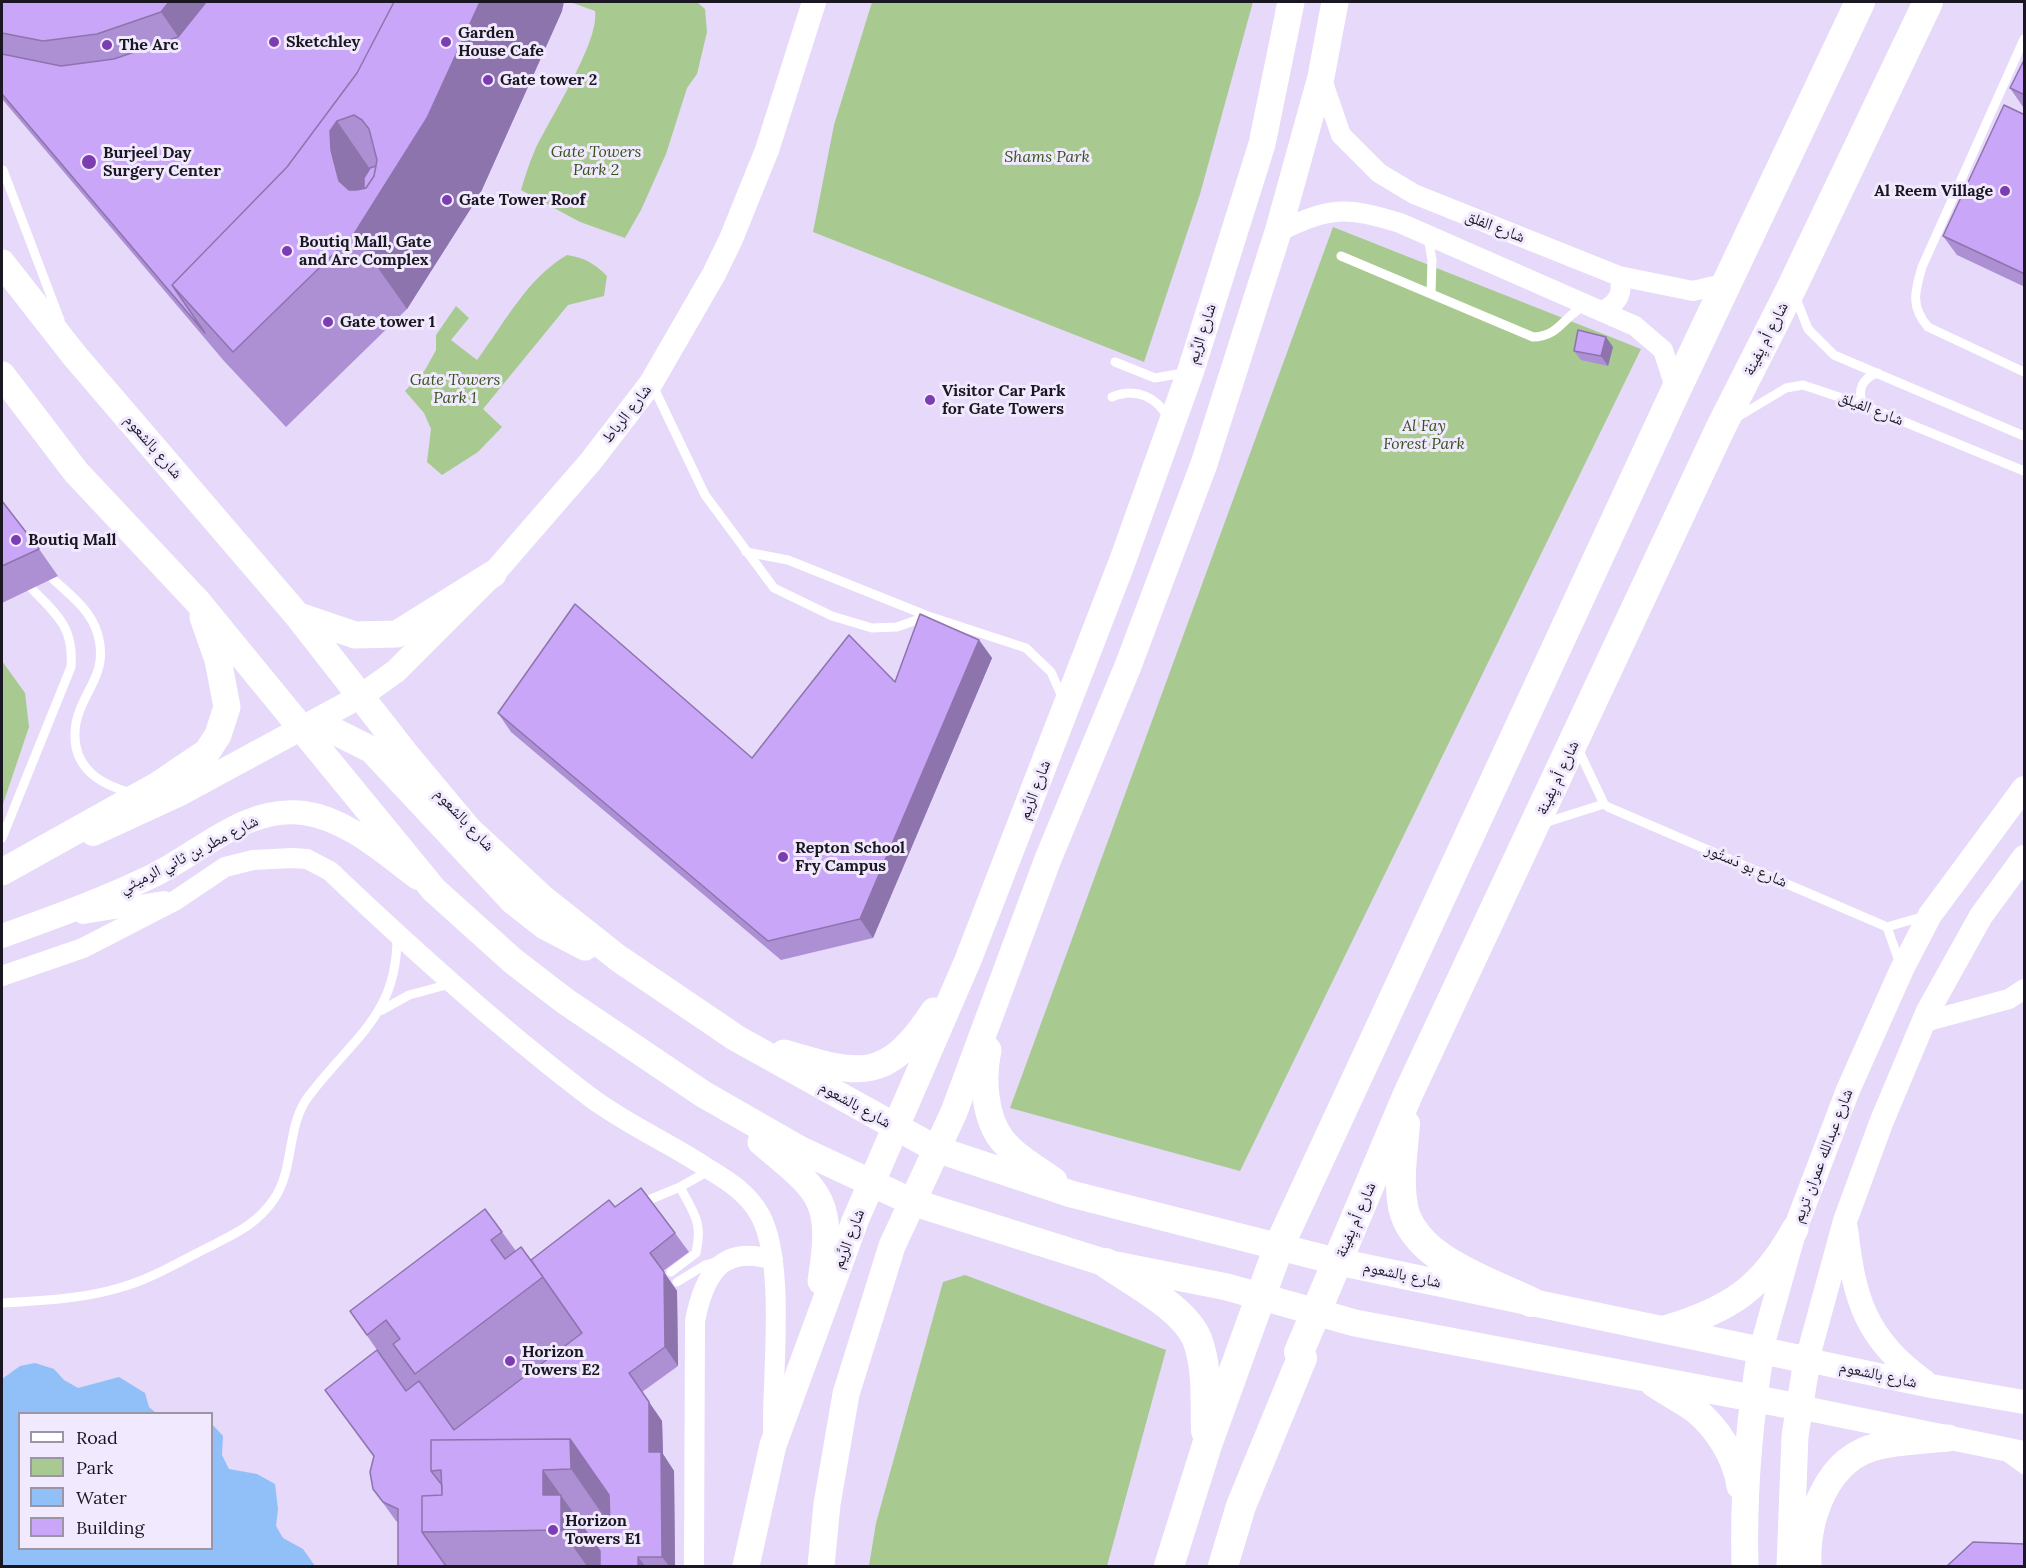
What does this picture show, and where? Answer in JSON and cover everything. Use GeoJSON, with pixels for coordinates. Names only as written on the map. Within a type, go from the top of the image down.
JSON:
{"type":"FeatureCollection","features":[{"type":"Feature","properties":{"kind":"main road","name":"شارع الرِّيم"},"geometry":{"type":"LineString","coordinates":[[746,1566],[773,1445],[872,1182],[897,1129],[968,960],[1065,710],[1191,370],[1262,144],[1291,2]]}},
{"type":"Feature","properties":{"kind":"main road"},"geometry":{"type":"LineString","coordinates":[[820,1566],[827,1504],[846,1394],[895,1238],[954,1112],[1048,859],[1128,666],[1204,464],[1278,232],[1321,77],[1335,2]]}},
{"type":"Feature","properties":{"kind":"main road"},"geometry":{"type":"LineString","coordinates":[[1169,1566],[1207,1446],[1279,1246],[1676,390],[1860,2]]}},
{"type":"Feature","properties":{"kind":"main road","name":"شارع أم يِفينة"},"geometry":{"type":"LineString","coordinates":[[1223,1566],[1241,1506],[1302,1358],[1299,1352],[1315,1311],[1338,1262],[1408,1094],[1575,743],[1721,427],[1791,289],[1928,2]]}},
{"type":"Feature","properties":{"kind":"main road","name":"شارع بالشعوم"},"geometry":{"type":"LineString","coordinates":[[2,263],[74,356],[297,615],[468,829],[541,897],[618,958],[736,1038],[936,1149],[1071,1194],[1338,1262],[1807,1360]]}},
{"type":"Feature","properties":{"kind":"main road"},"geometry":{"type":"LineString","coordinates":[[2,375],[21,408],[76,472],[198,602],[434,890],[513,961],[565,1001],[703,1094],[799,1149],[912,1202],[1106,1263],[1260,1296],[1355,1323],[1799,1407]]}},
{"type":"Feature","properties":{"kind":"main road"},"geometry":{"type":"LineString","coordinates":[[297,615],[355,635],[397,634],[493,574]]}},
{"type":"Feature","properties":{"kind":"main road"},"geometry":{"type":"LineString","coordinates":[[2,873],[140,794],[207,752],[224,721],[227,707],[225,691],[198,602]]}},
{"type":"Feature","properties":{"kind":"main road"},"geometry":{"type":"LineString","coordinates":[[302,728],[339,733],[372,750],[513,901],[562,936],[618,958]]}},
{"type":"Feature","properties":{"kind":"main road"},"geometry":{"type":"LineString","coordinates":[[736,1038],[837,1069],[878,1065],[896,1057],[915,1041],[968,960]]}},
{"type":"Feature","properties":{"kind":"main road"},"geometry":{"type":"LineString","coordinates":[[1007,974],[983,1071],[985,1093],[1001,1138],[1018,1155],[1071,1194]]}},
{"type":"Feature","properties":{"kind":"main road"},"geometry":{"type":"LineString","coordinates":[[703,1094],[813,1187],[824,1210],[827,1243],[811,1343]]}},
{"type":"Feature","properties":{"kind":"main road"},"geometry":{"type":"LineString","coordinates":[[1408,1094],[1401,1180],[1408,1222],[1424,1246],[1443,1259],[1531,1302]]}},
{"type":"Feature","properties":{"kind":"main road"},"geometry":{"type":"LineString","coordinates":[[1663,1330],[1700,1318],[1732,1303],[1758,1283],[1779,1258],[1795,1229]]}},
{"type":"Feature","properties":{"kind":"main road"},"geometry":{"type":"LineString","coordinates":[[1106,1263],[1182,1317],[1196,1338],[1204,1377],[1207,1446]]}},
{"type":"Feature","properties":{"kind":"main road","name":"شارع عبدالله عمران تريم"},"geometry":{"type":"LineString","coordinates":[[1745,1566],[1743,1509],[1753,1398],[1761,1350]]}},
{"type":"Feature","properties":{"kind":"main road"},"geometry":{"type":"LineString","coordinates":[[1804,1565],[1790,1508],[1799,1407],[1807,1360]]}},
{"type":"Feature","properties":{"kind":"main road"},"geometry":{"type":"LineString","coordinates":[[1644,1376],[1694,1409],[1717,1432],[1731,1455],[1739,1481],[1743,1509]]}},
{"type":"Feature","properties":{"kind":"main road"},"geometry":{"type":"LineString","coordinates":[[1804,1565],[1820,1494],[1850,1457],[1878,1446],[1948,1437]]}},
{"type":"Feature","properties":{"kind":"street","name":"شارع الرباط"},"geometry":{"type":"LineString","coordinates":[[302,728],[361,696],[396,671],[493,574],[591,461],[651,384],[732,239],[771,141],[814,2]]}},
{"type":"Feature","properties":{"kind":"street","name":"شارع الفلق"},"geometry":{"type":"LineString","coordinates":[[1321,77],[1341,135],[1379,173],[1414,194],[1619,276],[1693,291],[1727,283]]}},
{"type":"Feature","properties":{"kind":"street"},"geometry":{"type":"LineString","coordinates":[[1400,223],[1399,204],[1414,194]]}},
{"type":"Feature","properties":{"kind":"street","name":"شارع الفلق"},"geometry":{"type":"LineString","coordinates":[[1278,232],[1315,214],[1339,210],[1367,213],[1400,223],[1597,307],[1635,326],[1663,350],[1676,390]]}},
{"type":"Feature","properties":{"kind":"street"},"geometry":{"type":"LineString","coordinates":[[1597,307],[1611,306],[1621,292],[1619,276]]}},
{"type":"Feature","properties":{"kind":"street"},"geometry":{"type":"LineString","coordinates":[[2,873],[182,792],[302,728]]}},
{"type":"Feature","properties":{"kind":"street","name":"شارع عبدالله عمران تريم"},"geometry":{"type":"LineString","coordinates":[[1761,1350],[1795,1229],[1848,1090],[1902,969],[1930,915],[2025,788]]}},
{"type":"Feature","properties":{"kind":"street","name":"شارع مطر بن ثاني الرميثي"},"geometry":{"type":"LineString","coordinates":[[2,936],[152,876],[256,817],[287,813],[303,813],[332,821],[361,837],[434,890]]}},
{"type":"Feature","properties":{"kind":"street"},"geometry":{"type":"LineString","coordinates":[[1807,1360],[1845,1221],[1881,1123],[1924,1022],[1981,916],[2025,857]]}},
{"type":"Feature","properties":{"kind":"street"},"geometry":{"type":"LineString","coordinates":[[2,976],[83,948],[176,900],[225,867],[253,860],[307,859],[330,871],[450,984],[593,1100],[735,1185],[760,1215],[768,1233],[773,1260],[775,1305],[773,1445]]}},
{"type":"Feature","properties":{"kind":"street"},"geometry":{"type":"LineString","coordinates":[[42,921],[176,900]]}},
{"type":"Feature","properties":{"kind":"street"},"geometry":{"type":"LineString","coordinates":[[1924,1022],[2009,999],[2025,989]]}},
{"type":"Feature","properties":{"kind":"street"},"geometry":{"type":"LineString","coordinates":[[1845,1221],[1854,1286],[1865,1317],[1882,1344],[1904,1368],[1930,1386]]}},
{"type":"Feature","properties":{"kind":"street"},"geometry":{"type":"LineString","coordinates":[[694,1566],[695,1321],[700,1295],[711,1273],[733,1256],[756,1255],[773,1260]]}},
{"type":"Feature","properties":{"kind":"street","name":"شارع بالشعوم"},"geometry":{"type":"LineString","coordinates":[[1807,1360],[1930,1386],[2025,1402]]}},
{"type":"Feature","properties":{"kind":"street"},"geometry":{"type":"LineString","coordinates":[[1799,1407],[1991,1448],[2025,1453]]}},
{"type":"Feature","properties":{"kind":"lane"},"geometry":{"type":"LineString","coordinates":[[2025,39],[1922,267],[1915,291],[1918,315],[1928,327],[2025,372]]}},
{"type":"Feature","properties":{"kind":"lane"},"geometry":{"type":"LineString","coordinates":[[3,171],[74,356]]}},
{"type":"Feature","properties":{"kind":"lane"},"geometry":{"type":"LineString","coordinates":[[1428,235],[1432,260],[1431,294]]}},
{"type":"Feature","properties":{"kind":"lane"},"geometry":{"type":"LineString","coordinates":[[1341,256],[1533,337],[1549,335],[1558,330],[1574,313],[1597,307]]}},
{"type":"Feature","properties":{"kind":"lane"},"geometry":{"type":"LineString","coordinates":[[1791,289],[1808,329],[1827,351],[2025,436]]}},
{"type":"Feature","properties":{"kind":"lane"},"geometry":{"type":"LineString","coordinates":[[1115,362],[1155,378],[1172,377],[1191,370]]}},
{"type":"Feature","properties":{"kind":"lane"},"geometry":{"type":"LineString","coordinates":[[1863,405],[1860,392],[1862,385],[1871,375],[1878,373]]}},
{"type":"Feature","properties":{"kind":"lane"},"geometry":{"type":"LineString","coordinates":[[651,384],[705,495],[774,588],[832,616],[872,628],[897,627],[928,616]]}},
{"type":"Feature","properties":{"kind":"lane","name":"شارع الفيلق"},"geometry":{"type":"LineString","coordinates":[[1721,427],[1786,387],[1803,385],[1863,405],[2025,471]]}},
{"type":"Feature","properties":{"kind":"lane"},"geometry":{"type":"LineString","coordinates":[[1112,397],[1133,393],[1152,399],[1169,418],[1170,428]]}},
{"type":"Feature","properties":{"kind":"lane"},"geometry":{"type":"LineString","coordinates":[[746,552],[788,560],[928,616],[1026,648],[1051,672],[1061,693],[1065,710]]}},
{"type":"Feature","properties":{"kind":"lane"},"geometry":{"type":"LineString","coordinates":[[53,579],[89,614],[100,647],[100,662],[92,688],[76,722],[80,759],[92,776],[107,786],[140,794]]}},
{"type":"Feature","properties":{"kind":"lane"},"geometry":{"type":"LineString","coordinates":[[2,838],[70,667],[71,644],[67,628],[32,589]]}},
{"type":"Feature","properties":{"kind":"lane"},"geometry":{"type":"LineString","coordinates":[[1536,825],[1604,804],[1575,743]]}},
{"type":"Feature","properties":{"kind":"lane","name":"شارع بو دَستُور"},"geometry":{"type":"LineString","coordinates":[[1604,804],[1887,927]]}},
{"type":"Feature","properties":{"kind":"lane"},"geometry":{"type":"LineString","coordinates":[[1902,969],[1887,927],[1930,915]]}},
{"type":"Feature","properties":{"kind":"lane"},"geometry":{"type":"LineString","coordinates":[[2,1303],[72,1298],[121,1288],[149,1277],[250,1227],[265,1213],[283,1183],[289,1166],[295,1125],[306,1100],[380,1011],[393,981],[398,955],[397,935]]}},
{"type":"Feature","properties":{"kind":"lane"},"geometry":{"type":"LineString","coordinates":[[380,1011],[409,995],[450,984]]}},
{"type":"Feature","properties":{"kind":"lane"},"geometry":{"type":"LineString","coordinates":[[632,1207],[680,1187],[710,1170]]}},
{"type":"Feature","properties":{"kind":"lane"},"geometry":{"type":"LineString","coordinates":[[671,1272],[696,1253],[701,1234],[698,1218],[680,1187]]}},
{"type":"Feature","properties":{"kind":"lane"},"geometry":{"type":"LineString","coordinates":[[677,1282],[705,1265],[733,1256]]}},
{"type":"Feature","properties":{"kind":"lane"},"geometry":{"type":"LineString","coordinates":[[1991,1448],[2025,1470]]}},
{"type":"Feature","properties":{"kind":"green space","name":"Gate Towers Park 2"},"geometry":{"type":"Polygon","coordinates":[[[570,2],[697,2],[705,9],[707,32],[697,74],[687,88],[666,154],[641,210],[625,238],[580,222],[521,190],[535,150],[590,41],[595,11],[570,2]]]}},
{"type":"Feature","properties":{"kind":"green space","name":"Shams Park"},"geometry":{"type":"Polygon","coordinates":[[[872,2],[1253,2],[1200,194],[1144,362],[813,232],[834,125],[872,2]]]}},
{"type":"Feature","properties":{"kind":"green space","name":"Al Fay Forest Park"},"geometry":{"type":"Polygon","coordinates":[[[1333,227],[1641,349],[1240,1171],[1010,1108],[1333,227]]]}},
{"type":"Feature","properties":{"kind":"green space","name":"Gate Towers Park 1"},"geometry":{"type":"Polygon","coordinates":[[[567,255],[589,262],[607,276],[604,296],[568,305],[483,409],[502,427],[478,452],[442,475],[427,462],[431,429],[424,413],[405,391],[425,370],[436,350],[436,335],[456,306],[469,318],[451,340],[477,360],[528,289],[540,276],[567,255]]]}},
{"type":"Feature","properties":{"kind":"green space"},"geometry":{"type":"Polygon","coordinates":[[[2,661],[25,693],[29,727],[2,807],[2,661]]]}},
{"type":"Feature","properties":{"kind":"green space"},"geometry":{"type":"Polygon","coordinates":[[[965,1275],[1166,1350],[1107,1566],[869,1566],[876,1523],[943,1282],[965,1275]]]}},
{"type":"Feature","properties":{"kind":"water"},"geometry":{"type":"Polygon","coordinates":[[[35,1363],[54,1369],[64,1380],[78,1388],[119,1377],[145,1393],[149,1407],[155,1412],[18,1412],[18,1550],[213,1550],[213,1425],[223,1436],[222,1455],[229,1469],[257,1474],[275,1484],[278,1509],[276,1526],[283,1538],[303,1549],[315,1566],[2,1566],[2,1379],[20,1366],[35,1363]]]}},
{"type":"Feature","properties":{"kind":"building"},"geometry":{"type":"Polygon","coordinates":[[[2,2],[169,2],[161,12],[97,34],[43,41],[2,33],[2,2]]]}},
{"type":"Feature","properties":{"kind":"building"},"geometry":{"type":"Polygon","coordinates":[[[206,2],[394,2],[357,73],[287,167],[172,285],[205,333],[2,94],[2,54],[61,66],[114,59],[178,37],[206,2]]]}},
{"type":"Feature","properties":{"kind":"building"},"geometry":{"type":"Polygon","coordinates":[[[394,2],[480,2],[427,118],[354,234],[233,352],[172,285],[287,167],[357,73],[394,2]],[[354,115],[337,121],[330,131],[331,150],[339,181],[349,190],[366,188],[374,176],[377,160],[369,129],[362,120],[354,115]]]}},
{"type":"Feature","properties":{"kind":"building"},"geometry":{"type":"Polygon","coordinates":[[[2025,58],[2025,95],[2010,88],[2025,58]]]}},
{"type":"Feature","properties":{"kind":"building","name":"Al Reem Village"},"geometry":{"type":"Polygon","coordinates":[[[2004,105],[2025,115],[2025,274],[1943,236],[2004,105]]]}},
{"type":"Feature","properties":{"kind":"building"},"geometry":{"type":"Polygon","coordinates":[[[376,166],[374,176],[364,188],[364,178],[370,168],[376,166]]]}},
{"type":"Feature","properties":{"kind":"building"},"geometry":{"type":"Polygon","coordinates":[[[1578,330],[1606,337],[1601,356],[1574,351],[1578,330]]]}},
{"type":"Feature","properties":{"kind":"building"},"geometry":{"type":"Polygon","coordinates":[[[2,501],[39,549],[2,566],[2,501]]]}},
{"type":"Feature","properties":{"kind":"building","name":"Repton School Fry Campus"},"geometry":{"type":"Polygon","coordinates":[[[575,604],[752,758],[849,635],[895,682],[920,614],[979,640],[860,919],[768,941],[498,713],[575,604]]]}},
{"type":"Feature","properties":{"kind":"building"},"geometry":{"type":"Polygon","coordinates":[[[641,1188],[675,1233],[650,1253],[664,1272],[665,1347],[629,1373],[649,1402],[649,1452],[661,1452],[662,1557],[638,1557],[638,1566],[600,1566],[600,1551],[582,1526],[610,1525],[609,1495],[570,1439],[431,1440],[431,1471],[442,1485],[442,1495],[422,1496],[422,1532],[446,1566],[398,1566],[398,1509],[383,1502],[373,1489],[370,1472],[374,1456],[325,1390],[377,1350],[406,1391],[419,1381],[454,1430],[582,1333],[531,1260],[609,1200],[615,1207],[641,1188]]]}},
{"type":"Feature","properties":{"kind":"building"},"geometry":{"type":"Polygon","coordinates":[[[485,1209],[502,1232],[491,1240],[505,1259],[521,1247],[543,1277],[415,1374],[393,1344],[400,1339],[386,1320],[367,1335],[350,1311],[485,1209]]]}},
{"type":"Feature","properties":{"kind":"building"},"geometry":{"type":"Polygon","coordinates":[[[570,1439],[571,1469],[543,1470],[543,1495],[561,1495],[561,1530],[422,1532],[422,1496],[442,1495],[441,1470],[431,1471],[431,1440],[570,1439]]]}},
{"type":"Feature","properties":{"kind":"building"},"geometry":{"type":"Polygon","coordinates":[[[1973,1542],[2025,1544],[2025,1566],[1947,1566],[1973,1542]]]}},
{"type":"Feature","properties":{"kind":"place","name":"Sketchley"},"geometry":{"type":"Point","coordinates":[274,42]}},
{"type":"Feature","properties":{"kind":"place","name":"Garden House Cafe"},"geometry":{"type":"Point","coordinates":[446,42]}},
{"type":"Feature","properties":{"kind":"place","name":"The Arc"},"geometry":{"type":"Point","coordinates":[107,45]}},
{"type":"Feature","properties":{"kind":"place","name":"Gate tower 2"},"geometry":{"type":"Point","coordinates":[488,80]}},
{"type":"Feature","properties":{"kind":"place","name":"Burjeel Day Surgery Center"},"geometry":{"type":"Point","coordinates":[89,162]}},
{"type":"Feature","properties":{"kind":"place","name":"Al Reem Village"},"geometry":{"type":"Point","coordinates":[2005,191]}},
{"type":"Feature","properties":{"kind":"place","name":"Gate Tower Roof"},"geometry":{"type":"Point","coordinates":[447,200]}},
{"type":"Feature","properties":{"kind":"place","name":"Boutiq Mall, Gate and Arc Complex"},"geometry":{"type":"Point","coordinates":[287,251]}},
{"type":"Feature","properties":{"kind":"place","name":"Gate tower 1"},"geometry":{"type":"Point","coordinates":[328,322]}},
{"type":"Feature","properties":{"kind":"place","name":"Visitor Car Park for Gate Towers"},"geometry":{"type":"Point","coordinates":[930,400]}},
{"type":"Feature","properties":{"kind":"place","name":"Boutiq Mall"},"geometry":{"type":"Point","coordinates":[16,540]}},
{"type":"Feature","properties":{"kind":"place","name":"Repton School Fry Campus"},"geometry":{"type":"Point","coordinates":[783,857]}},
{"type":"Feature","properties":{"kind":"place","name":"Horizon Towers E2"},"geometry":{"type":"Point","coordinates":[510,1361]}},
{"type":"Feature","properties":{"kind":"place","name":"Horizon Towers E1"},"geometry":{"type":"Point","coordinates":[553,1530]}}]}
